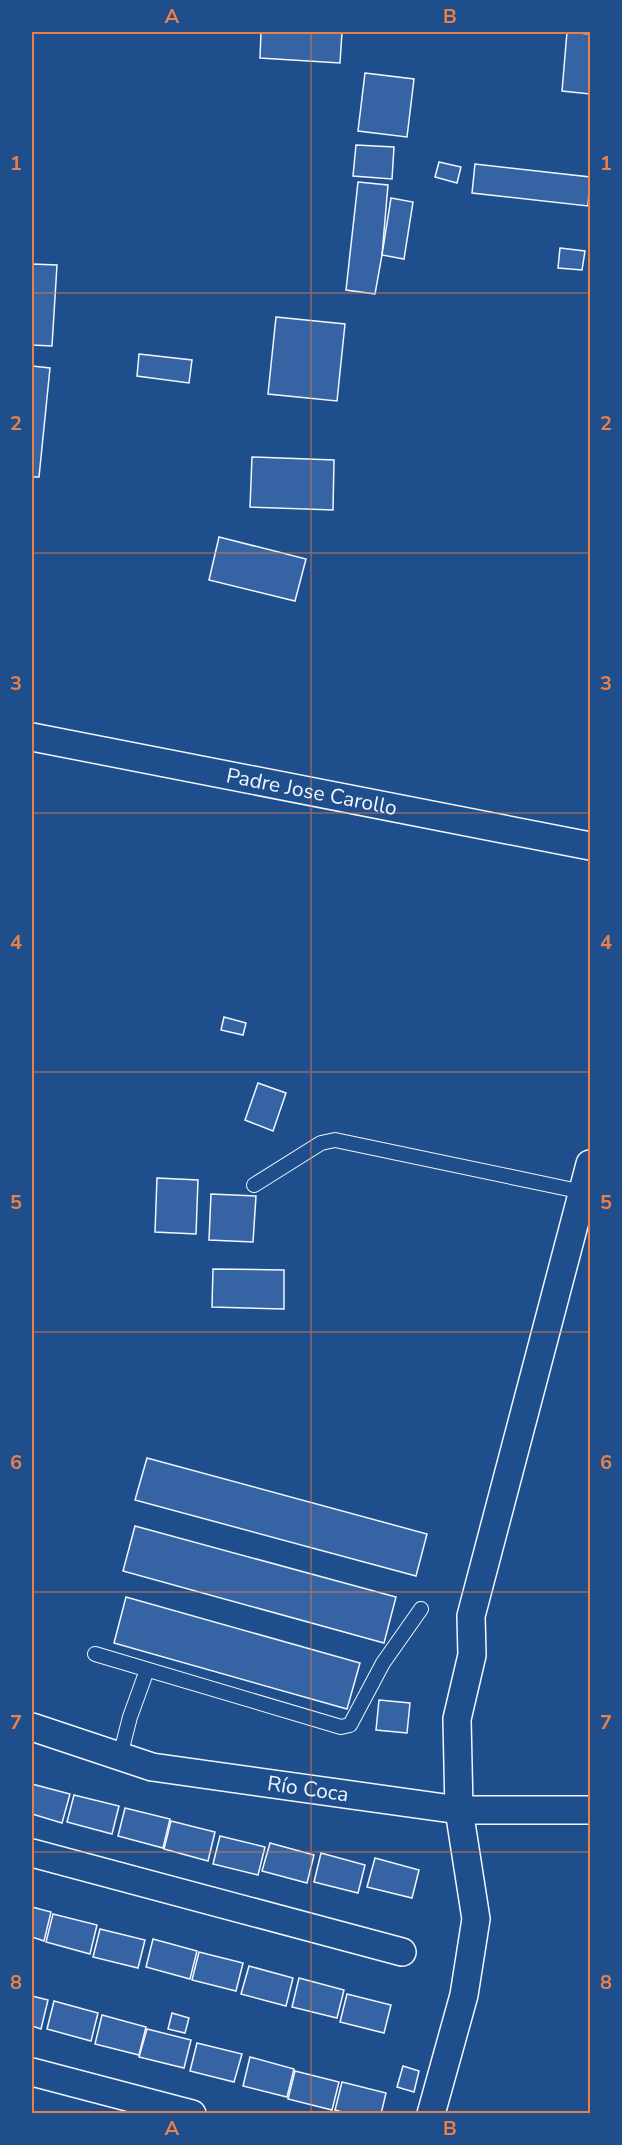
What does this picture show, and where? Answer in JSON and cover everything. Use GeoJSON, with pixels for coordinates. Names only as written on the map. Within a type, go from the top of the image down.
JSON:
{"type":"FeatureCollection","features":[{"type":"Feature","properties":{"kind":"street","name":"Padre Jose Carollo"},"geometry":{"type":"LineString","coordinates":[[32,737],[591,846]]}},
{"type":"Feature","properties":{"kind":"street"},"geometry":{"type":"LineString","coordinates":[[431,2114],[464,1995],[476,1919],[459,1810],[457,1719],[472,1655],[471,1616],[591,1164]]}},
{"type":"Feature","properties":{"kind":"street","name":"Río Coca"},"geometry":{"type":"LineString","coordinates":[[32,1727],[152,1767],[459,1810],[591,1810]]}},
{"type":"Feature","properties":{"kind":"street"},"geometry":{"type":"LineString","coordinates":[[32,1853],[402,1952]]}},
{"type":"Feature","properties":{"kind":"street"},"geometry":{"type":"LineString","coordinates":[[32,2072],[192,2114]]}},
{"type":"Feature","properties":{"kind":"lane"},"geometry":{"type":"LineString","coordinates":[[254,1185],[321,1143],[335,1140],[583,1192]]}},
{"type":"Feature","properties":{"kind":"lane"},"geometry":{"type":"LineString","coordinates":[[95,1654],[329,1724],[346,1727],[350,1725],[383,1663],[421,1609]]}},
{"type":"Feature","properties":{"kind":"lane"},"geometry":{"type":"LineString","coordinates":[[120,1756],[130,1717],[147,1670]]}},
{"type":"Feature","properties":{"kind":"building"},"geometry":{"type":"Polygon","coordinates":[[[261,32],[342,32],[340,63],[260,58],[261,32]]]}},
{"type":"Feature","properties":{"kind":"building"},"geometry":{"type":"Polygon","coordinates":[[[567,32],[590,34],[590,94],[562,91],[567,32]]]}},
{"type":"Feature","properties":{"kind":"building"},"geometry":{"type":"Polygon","coordinates":[[[365,73],[414,79],[407,137],[358,131],[365,73]]]}},
{"type":"Feature","properties":{"kind":"building"},"geometry":{"type":"Polygon","coordinates":[[[356,145],[394,147],[392,179],[353,176],[356,145]]]}},
{"type":"Feature","properties":{"kind":"building"},"geometry":{"type":"Polygon","coordinates":[[[439,162],[461,167],[457,183],[435,177],[439,162]]]}},
{"type":"Feature","properties":{"kind":"building"},"geometry":{"type":"Polygon","coordinates":[[[475,164],[590,177],[588,206],[472,193],[475,164]]]}},
{"type":"Feature","properties":{"kind":"building"},"geometry":{"type":"Polygon","coordinates":[[[358,182],[388,185],[382,255],[375,294],[346,290],[358,182]]]}},
{"type":"Feature","properties":{"kind":"building"},"geometry":{"type":"Polygon","coordinates":[[[391,198],[413,202],[404,259],[382,255],[391,198]]]}},
{"type":"Feature","properties":{"kind":"building"},"geometry":{"type":"Polygon","coordinates":[[[560,248],[585,251],[582,270],[558,268],[560,248]]]}},
{"type":"Feature","properties":{"kind":"building"},"geometry":{"type":"Polygon","coordinates":[[[32,264],[57,265],[52,346],[32,345],[32,264]]]}},
{"type":"Feature","properties":{"kind":"building"},"geometry":{"type":"Polygon","coordinates":[[[276,317],[345,324],[337,401],[268,394],[276,317]]]}},
{"type":"Feature","properties":{"kind":"building"},"geometry":{"type":"Polygon","coordinates":[[[139,354],[192,360],[189,383],[137,376],[139,354]]]}},
{"type":"Feature","properties":{"kind":"building"},"geometry":{"type":"Polygon","coordinates":[[[32,366],[50,368],[39,477],[32,477],[32,366]]]}},
{"type":"Feature","properties":{"kind":"building"},"geometry":{"type":"Polygon","coordinates":[[[252,457],[334,460],[333,510],[250,507],[252,457]]]}},
{"type":"Feature","properties":{"kind":"building"},"geometry":{"type":"Polygon","coordinates":[[[219,537],[306,559],[295,601],[209,580],[219,537]]]}},
{"type":"Feature","properties":{"kind":"building"},"geometry":{"type":"Polygon","coordinates":[[[224,1017],[246,1023],[243,1035],[221,1030],[224,1017]]]}},
{"type":"Feature","properties":{"kind":"building"},"geometry":{"type":"Polygon","coordinates":[[[258,1083],[286,1093],[273,1131],[245,1120],[258,1083]]]}},
{"type":"Feature","properties":{"kind":"building"},"geometry":{"type":"Polygon","coordinates":[[[157,1178],[198,1180],[196,1234],[155,1232],[157,1178]]]}},
{"type":"Feature","properties":{"kind":"building"},"geometry":{"type":"Polygon","coordinates":[[[211,1194],[256,1196],[253,1242],[209,1240],[211,1194]]]}},
{"type":"Feature","properties":{"kind":"building"},"geometry":{"type":"Polygon","coordinates":[[[213,1269],[284,1270],[284,1309],[212,1307],[213,1269]]]}},
{"type":"Feature","properties":{"kind":"building"},"geometry":{"type":"Polygon","coordinates":[[[147,1458],[427,1534],[416,1576],[135,1500],[147,1458]]]}},
{"type":"Feature","properties":{"kind":"building"},"geometry":{"type":"Polygon","coordinates":[[[135,1526],[396,1597],[384,1643],[123,1571],[135,1526]]]}},
{"type":"Feature","properties":{"kind":"building"},"geometry":{"type":"Polygon","coordinates":[[[126,1597],[360,1663],[347,1709],[114,1643],[126,1597]]]}},
{"type":"Feature","properties":{"kind":"building"},"geometry":{"type":"Polygon","coordinates":[[[379,1700],[410,1703],[407,1733],[376,1730],[379,1700]]]}},
{"type":"Feature","properties":{"kind":"building"},"geometry":{"type":"Polygon","coordinates":[[[32,1784],[70,1794],[62,1823],[32,1814],[32,1784]]]}},
{"type":"Feature","properties":{"kind":"building"},"geometry":{"type":"Polygon","coordinates":[[[74,1795],[119,1806],[112,1834],[67,1822],[74,1795]]]}},
{"type":"Feature","properties":{"kind":"building"},"geometry":{"type":"Polygon","coordinates":[[[125,1808],[170,1819],[163,1848],[118,1836],[125,1808]]]}},
{"type":"Feature","properties":{"kind":"building"},"geometry":{"type":"Polygon","coordinates":[[[171,1821],[215,1832],[208,1861],[164,1849],[171,1821]]]}},
{"type":"Feature","properties":{"kind":"building"},"geometry":{"type":"Polygon","coordinates":[[[220,1836],[265,1847],[258,1875],[213,1864],[220,1836]]]}},
{"type":"Feature","properties":{"kind":"building"},"geometry":{"type":"Polygon","coordinates":[[[270,1843],[314,1855],[307,1883],[262,1871],[270,1843]]]}},
{"type":"Feature","properties":{"kind":"building"},"geometry":{"type":"Polygon","coordinates":[[[321,1853],[365,1865],[358,1893],[314,1882],[321,1853]]]}},
{"type":"Feature","properties":{"kind":"building"},"geometry":{"type":"Polygon","coordinates":[[[375,1858],[419,1870],[412,1898],[367,1887],[375,1858]]]}},
{"type":"Feature","properties":{"kind":"building"},"geometry":{"type":"Polygon","coordinates":[[[32,1907],[51,1912],[44,1941],[32,1937],[32,1907]]]}},
{"type":"Feature","properties":{"kind":"building"},"geometry":{"type":"Polygon","coordinates":[[[53,1914],[97,1925],[90,1954],[46,1942],[53,1914]]]}},
{"type":"Feature","properties":{"kind":"building"},"geometry":{"type":"Polygon","coordinates":[[[100,1929],[145,1940],[138,1968],[93,1957],[100,1929]]]}},
{"type":"Feature","properties":{"kind":"building"},"geometry":{"type":"Polygon","coordinates":[[[153,1939],[197,1951],[190,1979],[146,1967],[153,1939]]]}},
{"type":"Feature","properties":{"kind":"building"},"geometry":{"type":"Polygon","coordinates":[[[199,1952],[243,1963],[236,1991],[192,1980],[199,1952]]]}},
{"type":"Feature","properties":{"kind":"building"},"geometry":{"type":"Polygon","coordinates":[[[249,1966],[293,1978],[286,2006],[241,1994],[249,1966]]]}},
{"type":"Feature","properties":{"kind":"building"},"geometry":{"type":"Polygon","coordinates":[[[299,1978],[344,1990],[337,2018],[292,2007],[299,1978]]]}},
{"type":"Feature","properties":{"kind":"building"},"geometry":{"type":"Polygon","coordinates":[[[347,1994],[391,2005],[384,2033],[340,2022],[347,1994]]]}},
{"type":"Feature","properties":{"kind":"building"},"geometry":{"type":"Polygon","coordinates":[[[32,1996],[48,2000],[41,2029],[32,2026],[32,1996]]]}},
{"type":"Feature","properties":{"kind":"building"},"geometry":{"type":"Polygon","coordinates":[[[54,2001],[98,2013],[91,2041],[47,2029],[54,2001]]]}},
{"type":"Feature","properties":{"kind":"building"},"geometry":{"type":"Polygon","coordinates":[[[172,2013],[189,2018],[185,2033],[168,2029],[172,2013]]]}},
{"type":"Feature","properties":{"kind":"building"},"geometry":{"type":"Polygon","coordinates":[[[102,2015],[146,2027],[139,2055],[95,2044],[102,2015]]]}},
{"type":"Feature","properties":{"kind":"building"},"geometry":{"type":"Polygon","coordinates":[[[147,2029],[191,2040],[184,2068],[139,2057],[147,2029]]]}},
{"type":"Feature","properties":{"kind":"building"},"geometry":{"type":"Polygon","coordinates":[[[197,2043],[242,2054],[234,2082],[190,2071],[197,2043]]]}},
{"type":"Feature","properties":{"kind":"building"},"geometry":{"type":"Polygon","coordinates":[[[250,2057],[294,2069],[287,2097],[243,2086],[250,2057]]]}},
{"type":"Feature","properties":{"kind":"building"},"geometry":{"type":"Polygon","coordinates":[[[403,2066],[419,2071],[414,2092],[397,2087],[403,2066]]]}},
{"type":"Feature","properties":{"kind":"building"},"geometry":{"type":"Polygon","coordinates":[[[295,2071],[339,2082],[332,2110],[288,2099],[295,2071]]]}},
{"type":"Feature","properties":{"kind":"building"},"geometry":{"type":"Polygon","coordinates":[[[342,2082],[386,2093],[381,2114],[349,2114],[335,2110],[342,2082]]]}}]}
